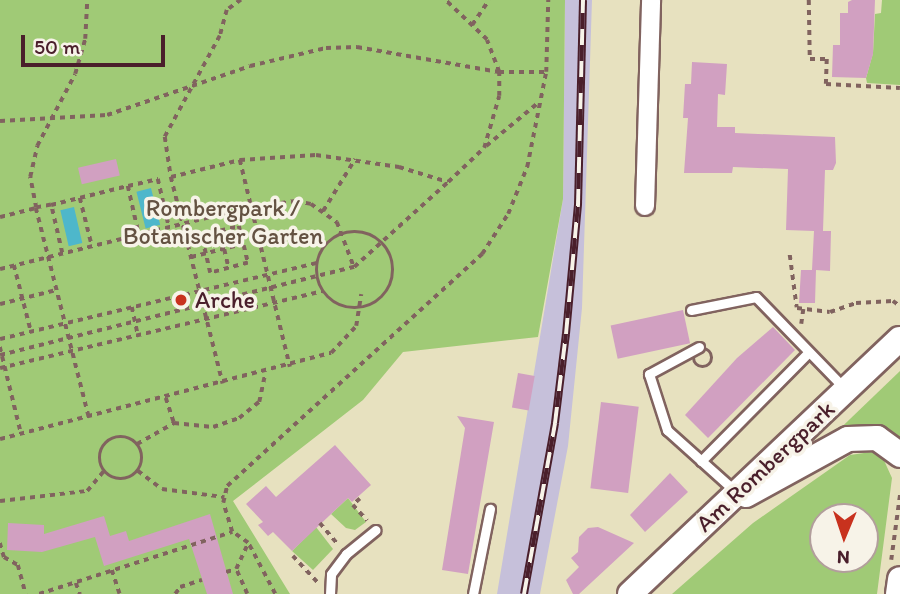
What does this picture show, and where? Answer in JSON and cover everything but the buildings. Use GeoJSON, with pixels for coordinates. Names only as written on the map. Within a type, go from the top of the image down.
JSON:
{"type":"FeatureCollection","features":[{"type":"Feature","properties":{"kind":"main road","name":"Am Rombergpark"},"geometry":{"type":"LineString","coordinates":[[630,594],[900,340]]}},
{"type":"Feature","properties":{"kind":"main road"},"geometry":{"type":"LineString","coordinates":[[729,500],[848,439],[877,438],[900,455]]}},
{"type":"Feature","properties":{"kind":"main road"},"geometry":{"type":"LineString","coordinates":[[895,574],[898,594]]}},
{"type":"Feature","properties":{"kind":"street"},"geometry":{"type":"LineString","coordinates":[[645,206],[651,0]]}},
{"type":"Feature","properties":{"kind":"lane"},"geometry":{"type":"LineString","coordinates":[[691,310],[756,298],[846,390]]}},
{"type":"Feature","properties":{"kind":"lane"},"geometry":{"type":"LineString","coordinates":[[699,349],[649,374],[667,430],[701,461],[729,500]]}},
{"type":"Feature","properties":{"kind":"lane"},"geometry":{"type":"LineString","coordinates":[[701,461],[810,352]]}},
{"type":"Feature","properties":{"kind":"lane"},"geometry":{"type":"LineString","coordinates":[[473,594],[490,509]]}},
{"type":"Feature","properties":{"kind":"lane"},"geometry":{"type":"LineString","coordinates":[[329,591],[331,573],[346,554],[376,530]]}},
{"type":"Feature","properties":{"kind":"path"},"geometry":{"type":"LineString","coordinates":[[87,0],[85,38],[75,75],[56,116],[37,146],[30,177],[89,417]]}},
{"type":"Feature","properties":{"kind":"path"},"geometry":{"type":"LineString","coordinates":[[223,384],[171,177],[165,137],[192,88],[227,10],[241,0]]}},
{"type":"Feature","properties":{"kind":"path"},"geometry":{"type":"LineString","coordinates":[[445,0],[487,40],[499,72],[499,96],[484,148]]}},
{"type":"Feature","properties":{"kind":"path"},"geometry":{"type":"LineString","coordinates":[[472,25],[489,0]]}},
{"type":"Feature","properties":{"kind":"path"},"geometry":{"type":"LineString","coordinates":[[275,594],[248,543],[232,532],[224,497],[227,485],[482,254],[508,214],[527,167],[546,72],[548,0]]}},
{"type":"Feature","properties":{"kind":"path"},"geometry":{"type":"LineString","coordinates":[[809,0],[810,59],[827,59],[826,84],[900,88]]}},
{"type":"Feature","properties":{"kind":"path"},"geometry":{"type":"LineString","coordinates":[[0,121],[107,115],[250,66],[326,48],[358,47],[499,72],[546,72]]}},
{"type":"Feature","properties":{"kind":"path"},"geometry":{"type":"LineString","coordinates":[[1,354],[354,267],[484,148],[541,101]]}},
{"type":"Feature","properties":{"kind":"path"},"geometry":{"type":"LineString","coordinates":[[171,177],[240,160],[316,155],[355,159],[449,182]]}},
{"type":"Feature","properties":{"kind":"path"},"geometry":{"type":"LineString","coordinates":[[323,211],[355,159]]}},
{"type":"Feature","properties":{"kind":"path"},"geometry":{"type":"LineString","coordinates":[[240,160],[290,367]]}},
{"type":"Feature","properties":{"kind":"path"},"geometry":{"type":"LineString","coordinates":[[0,217],[158,179],[169,227]]}},
{"type":"Feature","properties":{"kind":"path"},"geometry":{"type":"LineString","coordinates":[[128,186],[139,234]]}},
{"type":"Feature","properties":{"kind":"path"},"geometry":{"type":"LineString","coordinates":[[80,198],[92,246]]}},
{"type":"Feature","properties":{"kind":"path"},"geometry":{"type":"LineString","coordinates":[[0,269],[251,207],[296,201],[323,211],[344,233],[354,267]]}},
{"type":"Feature","properties":{"kind":"path"},"geometry":{"type":"LineString","coordinates":[[51,205],[62,253]]}},
{"type":"Feature","properties":{"kind":"path"},"geometry":{"type":"LineString","coordinates":[[239,226],[248,263],[210,273],[201,235],[219,230],[239,226]]}},
{"type":"Feature","properties":{"kind":"path"},"geometry":{"type":"LineString","coordinates":[[219,230],[229,268]]}},
{"type":"Feature","properties":{"kind":"path"},"geometry":{"type":"LineString","coordinates":[[357,231],[381,241],[394,267],[392,281],[375,303],[361,308],[333,301],[323,291],[318,278],[317,262],[331,240],[344,233],[357,231]]}},
{"type":"Feature","properties":{"kind":"path"},"geometry":{"type":"LineString","coordinates":[[191,257],[244,244]]}},
{"type":"Feature","properties":{"kind":"path"},"geometry":{"type":"LineString","coordinates":[[790,255],[797,309],[830,312],[856,303],[893,301],[900,306]]}},
{"type":"Feature","properties":{"kind":"path"},"geometry":{"type":"LineString","coordinates":[[0,338],[317,262]]}},
{"type":"Feature","properties":{"kind":"path"},"geometry":{"type":"LineString","coordinates":[[14,265],[32,331]]}},
{"type":"Feature","properties":{"kind":"path"},"geometry":{"type":"LineString","coordinates":[[0,304],[56,290]]}},
{"type":"Feature","properties":{"kind":"path"},"geometry":{"type":"LineString","coordinates":[[2,367],[323,291]]}},
{"type":"Feature","properties":{"kind":"path"},"geometry":{"type":"LineString","coordinates":[[0,439],[265,374],[331,354],[346,341],[361,308],[361,294]]}},
{"type":"Feature","properties":{"kind":"path"},"geometry":{"type":"LineString","coordinates":[[131,307],[138,335]]}},
{"type":"Feature","properties":{"kind":"path"},"geometry":{"type":"LineString","coordinates":[[0,347],[2,367],[21,433]]}},
{"type":"Feature","properties":{"kind":"path"},"geometry":{"type":"LineString","coordinates":[[137,444],[142,457],[138,471],[119,480],[104,471],[100,455],[106,443],[118,438],[137,444],[173,423],[213,427],[239,418],[259,402],[265,374]]}},
{"type":"Feature","properties":{"kind":"path"},"geometry":{"type":"LineString","coordinates":[[166,398],[173,423]]}},
{"type":"Feature","properties":{"kind":"path"},"geometry":{"type":"LineString","coordinates":[[0,501],[87,491],[104,471]]}},
{"type":"Feature","properties":{"kind":"path"},"geometry":{"type":"LineString","coordinates":[[138,471],[162,489],[224,497]]}},
{"type":"Feature","properties":{"kind":"path"},"geometry":{"type":"LineString","coordinates":[[895,574],[900,493]]}},
{"type":"Feature","properties":{"kind":"path"},"geometry":{"type":"LineString","coordinates":[[359,499],[353,505],[376,530]]}},
{"type":"Feature","properties":{"kind":"path"},"geometry":{"type":"LineString","coordinates":[[320,523],[346,554]]}},
{"type":"Feature","properties":{"kind":"path"},"geometry":{"type":"LineString","coordinates":[[39,594],[232,532]]}},
{"type":"Feature","properties":{"kind":"path"},"geometry":{"type":"LineString","coordinates":[[0,542],[4,557],[18,565],[26,594]]}},
{"type":"Feature","properties":{"kind":"path"},"geometry":{"type":"LineString","coordinates":[[247,594],[236,569],[248,543]]}},
{"type":"Feature","properties":{"kind":"path"},"geometry":{"type":"LineString","coordinates":[[293,556],[317,583],[329,591]]}},
{"type":"Feature","properties":{"kind":"path"},"geometry":{"type":"LineString","coordinates":[[226,572],[236,569]]}},
{"type":"Feature","properties":{"kind":"path"},"geometry":{"type":"LineString","coordinates":[[113,570],[120,594]]}},
{"type":"Feature","properties":{"kind":"path"},"geometry":{"type":"LineString","coordinates":[[175,594],[180,587],[202,580]]}},
{"type":"Feature","properties":{"kind":"path"},"geometry":{"type":"LineString","coordinates":[[76,582],[80,594]]}},
{"type":"Feature","properties":{"kind":"shaded area"},"geometry":{"type":"Polygon","coordinates":[[[565,0],[592,0],[582,308],[568,446],[540,594],[497,594],[563,199],[565,0]]]}},
{"type":"Feature","properties":{"kind":"green space","name":"Rombergpark / Botanischer Garten"},"geometry":{"type":"Polygon","coordinates":[[[0,0],[565,0],[563,199],[538,337],[403,352],[363,400],[233,501],[290,594],[0,594],[0,0]]]}},
{"type":"Feature","properties":{"kind":"green space"},"geometry":{"type":"Polygon","coordinates":[[[882,0],[900,0],[900,85],[867,83],[873,53],[875,14],[881,13],[882,0]]]}},
{"type":"Feature","properties":{"kind":"green space"},"geometry":{"type":"Polygon","coordinates":[[[900,371],[900,443],[825,443],[900,371]]]}},
{"type":"Feature","properties":{"kind":"green space"},"geometry":{"type":"Polygon","coordinates":[[[871,452],[882,456],[892,478],[877,594],[672,594],[753,523],[850,455],[871,452]]]}},
{"type":"Feature","properties":{"kind":"green space"},"geometry":{"type":"Polygon","coordinates":[[[348,498],[366,522],[355,530],[346,528],[331,514],[348,498]]]}},
{"type":"Feature","properties":{"kind":"green space"},"geometry":{"type":"Polygon","coordinates":[[[316,527],[333,549],[313,570],[292,551],[316,527]]]}},
{"type":"Feature","properties":{"kind":"water"},"geometry":{"type":"Polygon","coordinates":[[[151,188],[160,225],[146,229],[136,192],[151,188]]]}},
{"type":"Feature","properties":{"kind":"water"},"geometry":{"type":"Polygon","coordinates":[[[74,207],[82,243],[69,246],[60,210],[74,207]]]}},
{"type":"Feature","properties":{"kind":"railway"},"geometry":{"type":"LineString","coordinates":[[524,594],[555,423],[566,334],[578,205],[583,0]]}},
{"type":"Feature","properties":{"kind":"place","name":"Arche"},"geometry":{"type":"Point","coordinates":[181,300]}}]}
